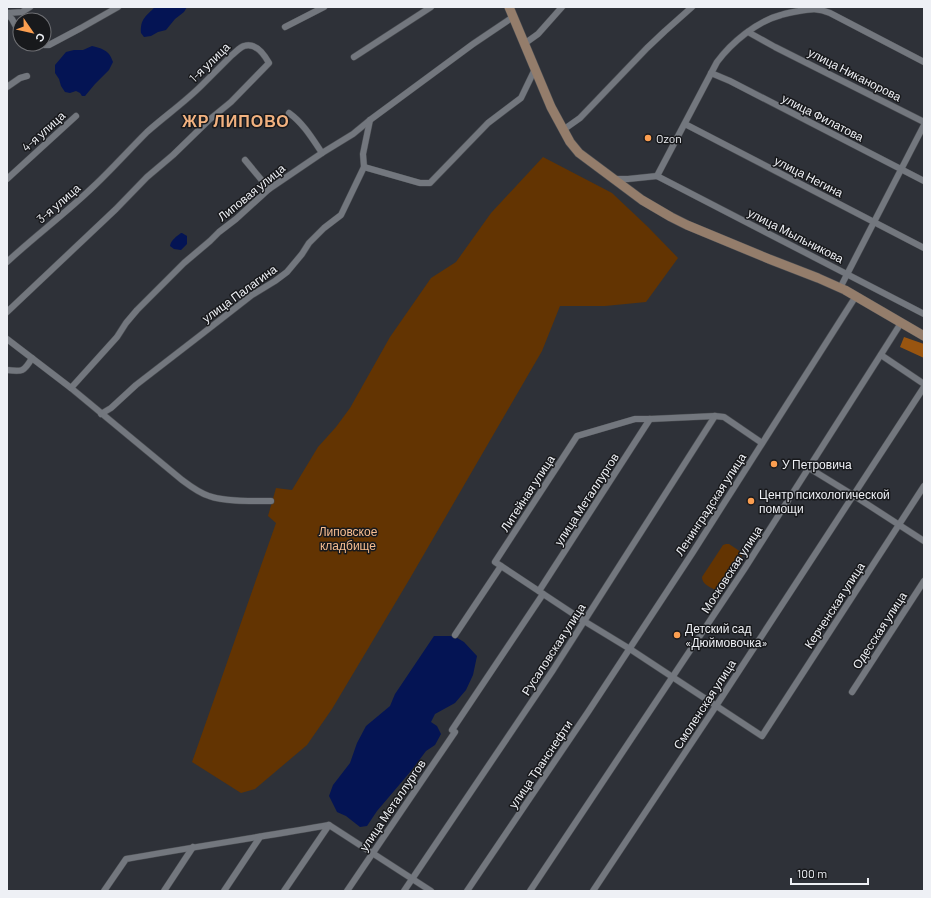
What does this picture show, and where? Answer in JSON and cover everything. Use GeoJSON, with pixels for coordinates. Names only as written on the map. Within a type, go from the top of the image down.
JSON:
{"type":"FeatureCollection","features":[{"type":"Feature","properties":{"kind":"street"},"geometry":{"type":"LineString","coordinates":[[7,13],[22,12],[30,7]]}},
{"type":"Feature","properties":{"kind":"street"},"geometry":{"type":"LineString","coordinates":[[52,42],[118,7]]}},
{"type":"Feature","properties":{"kind":"street"},"geometry":{"type":"LineString","coordinates":[[285,27],[324,7]]}},
{"type":"Feature","properties":{"kind":"street"},"geometry":{"type":"LineString","coordinates":[[354,57],[431,7]]}},
{"type":"Feature","properties":{"kind":"street"},"geometry":{"type":"LineString","coordinates":[[509,7],[527,41],[535,69],[551,107],[570,142],[579,154],[612,178],[626,183],[654,208],[687,225],[840,288],[924,336]]}},
{"type":"Feature","properties":{"kind":"street"},"geometry":{"type":"LineString","coordinates":[[527,41],[538,34],[562,7]]}},
{"type":"Feature","properties":{"kind":"street"},"geometry":{"type":"LineString","coordinates":[[563,130],[580,118],[647,48],[692,7]]}},
{"type":"Feature","properties":{"kind":"street"},"geometry":{"type":"LineString","coordinates":[[626,183],[657,176],[717,62],[726,51],[748,32],[766,21],[780,15],[811,9],[821,10],[830,13],[924,62]]}},
{"type":"Feature","properties":{"kind":"street","name":"Липовая улица"},"geometry":{"type":"LineString","coordinates":[[71,388],[117,337],[137,310],[184,263],[269,189],[353,134],[472,44],[513,17]]}},
{"type":"Feature","properties":{"kind":"street","name":"улица Никанорова"},"geometry":{"type":"LineString","coordinates":[[748,32],[924,122]]}},
{"type":"Feature","properties":{"kind":"street","name":"1-я улица"},"geometry":{"type":"LineString","coordinates":[[7,312],[116,209],[147,177],[173,155],[209,120],[231,102],[269,63],[262,51],[252,46],[242,46],[202,85],[147,132],[122,158]]}},
{"type":"Feature","properties":{"kind":"street"},"geometry":{"type":"LineString","coordinates":[[364,167],[420,183],[430,183],[488,123],[520,98],[535,69]]}},
{"type":"Feature","properties":{"kind":"street","name":"улица Филатова"},"geometry":{"type":"LineString","coordinates":[[711,73],[730,81],[924,181]]}},
{"type":"Feature","properties":{"kind":"street"},"geometry":{"type":"LineString","coordinates":[[7,87],[20,78],[27,76]]}},
{"type":"Feature","properties":{"kind":"street"},"geometry":{"type":"LineString","coordinates":[[289,113],[310,134],[322,153]]}},
{"type":"Feature","properties":{"kind":"street","name":"4-я улица"},"geometry":{"type":"LineString","coordinates":[[7,179],[76,116]]}},
{"type":"Feature","properties":{"kind":"street","name":"улица Палагина"},"geometry":{"type":"LineString","coordinates":[[101,414],[252,294],[275,281],[287,272],[309,243],[324,228],[341,215],[364,167],[363,154],[370,120]]}},
{"type":"Feature","properties":{"kind":"street","name":"улица Негина"},"geometry":{"type":"LineString","coordinates":[[684,124],[924,248]]}},
{"type":"Feature","properties":{"kind":"street"},"geometry":{"type":"LineString","coordinates":[[840,288],[924,125]]}},
{"type":"Feature","properties":{"kind":"street","name":"3-я улица"},"geometry":{"type":"LineString","coordinates":[[7,262],[78,201],[122,158]]}},
{"type":"Feature","properties":{"kind":"street"},"geometry":{"type":"LineString","coordinates":[[245,160],[269,189]]}},
{"type":"Feature","properties":{"kind":"street","name":"улица Мыльникова"},"geometry":{"type":"LineString","coordinates":[[657,176],[924,314]]}},
{"type":"Feature","properties":{"kind":"street","name":"Ленинградская улица"},"geometry":{"type":"LineString","coordinates":[[630,649],[856,296]]}},
{"type":"Feature","properties":{"kind":"street","name":"Московская улица"},"geometry":{"type":"LineString","coordinates":[[530,891],[745,568],[901,323]]}},
{"type":"Feature","properties":{"kind":"street"},"geometry":{"type":"LineString","coordinates":[[7,339],[71,388],[182,480],[198,491],[224,500],[271,501]]}},
{"type":"Feature","properties":{"kind":"street"},"geometry":{"type":"LineString","coordinates":[[880,355],[924,384]]}},
{"type":"Feature","properties":{"kind":"street"},"geometry":{"type":"LineString","coordinates":[[7,370],[18,372],[26,368],[32,358]]}},
{"type":"Feature","properties":{"kind":"street","name":"Смоленская улица"},"geometry":{"type":"LineString","coordinates":[[593,891],[716,706],[924,387]]}},
{"type":"Feature","properties":{"kind":"street"},"geometry":{"type":"LineString","coordinates":[[650,419],[715,416],[724,417],[762,443]]}},
{"type":"Feature","properties":{"kind":"street","name":"Русаловская улица"},"geometry":{"type":"LineString","coordinates":[[404,891],[553,670],[715,416]]}},
{"type":"Feature","properties":{"kind":"street","name":"Литейная улица"},"geometry":{"type":"LineString","coordinates":[[455,635],[577,436],[636,419],[650,419]]}},
{"type":"Feature","properties":{"kind":"street","name":"улица Металлургов"},"geometry":{"type":"LineString","coordinates":[[347,891],[453,731],[650,419]]}},
{"type":"Feature","properties":{"kind":"street"},"geometry":{"type":"LineString","coordinates":[[809,468],[924,541]]}},
{"type":"Feature","properties":{"kind":"street","name":"Керченская улица"},"geometry":{"type":"LineString","coordinates":[[716,706],[762,736],[924,486]]}},
{"type":"Feature","properties":{"kind":"street"},"geometry":{"type":"LineString","coordinates":[[498,564],[716,706]]}},
{"type":"Feature","properties":{"kind":"street","name":"Одесская улица"},"geometry":{"type":"LineString","coordinates":[[852,692],[924,581]]}},
{"type":"Feature","properties":{"kind":"street","name":"улица Транснефти"},"geometry":{"type":"LineString","coordinates":[[467,891],[630,649]]}},
{"type":"Feature","properties":{"kind":"street"},"geometry":{"type":"LineString","coordinates":[[104,891],[126,859],[329,825],[431,891]]}},
{"type":"Feature","properties":{"kind":"street"},"geometry":{"type":"LineString","coordinates":[[284,891],[329,825]]}},
{"type":"Feature","properties":{"kind":"street"},"geometry":{"type":"LineString","coordinates":[[224,891],[260,837]]}},
{"type":"Feature","properties":{"kind":"street"},"geometry":{"type":"LineString","coordinates":[[164,891],[193,847]]}},
{"type":"Feature","properties":{"kind":"green space","name":"Липовское кладбище"},"geometry":{"type":"Polygon","coordinates":[[[543,157],[612,193],[678,258],[646,302],[605,306],[560,306],[542,351],[332,709],[307,745],[255,789],[241,793],[192,762],[276,523],[268,516],[276,488],[292,490],[318,447],[336,427],[350,408],[390,337],[431,278],[456,262],[491,213],[543,157]]]}},
{"type":"Feature","properties":{"kind":"green space"},"geometry":{"type":"Polygon","coordinates":[[[729,544],[741,552],[742,557],[723,588],[717,591],[707,586],[702,580],[702,577],[723,545],[729,544]]]}},
{"type":"Feature","properties":{"kind":"shaded area"},"geometry":{"type":"Polygon","coordinates":[[[155,7],[187,7],[166,30],[144,37],[141,33],[143,21],[146,15],[155,7]]]}},
{"type":"Feature","properties":{"kind":"shaded area"},"geometry":{"type":"Polygon","coordinates":[[[92,46],[102,49],[110,55],[113,62],[109,70],[85,96],[82,96],[76,91],[70,93],[65,92],[55,73],[55,65],[66,52],[83,50],[92,46]]]}},
{"type":"Feature","properties":{"kind":"shaded area"},"geometry":{"type":"Polygon","coordinates":[[[181,233],[187,236],[187,244],[181,250],[174,249],[170,246],[174,238],[181,233]]]}},
{"type":"Feature","properties":{"kind":"shaded area"},"geometry":{"type":"Polygon","coordinates":[[[904,337],[924,344],[924,358],[900,347],[904,337]]]}},
{"type":"Feature","properties":{"kind":"shaded area"},"geometry":{"type":"Polygon","coordinates":[[[434,636],[454,636],[464,642],[477,656],[473,675],[466,690],[455,703],[435,714],[431,722],[437,726],[441,734],[435,745],[426,751],[377,811],[367,826],[360,827],[346,816],[337,812],[329,796],[333,785],[350,763],[357,743],[366,726],[390,706],[395,694],[434,636]]]}},
{"type":"Feature","properties":{"kind":"place","name":"Ozon"},"geometry":{"type":"Point","coordinates":[648,138]}},
{"type":"Feature","properties":{"kind":"place","name":"У Петровича"},"geometry":{"type":"Point","coordinates":[774,464]}},
{"type":"Feature","properties":{"kind":"place","name":"Центр психологической помощи"},"geometry":{"type":"Point","coordinates":[751,501]}},
{"type":"Feature","properties":{"kind":"place","name":"Детский сад «Дюймовочка»"},"geometry":{"type":"Point","coordinates":[677,635]}},
{"type":"Feature","properties":{"kind":"district","name":"ЖР ЛИПОВО"},"geometry":{"type":"Point","coordinates":[236,120]}}]}
